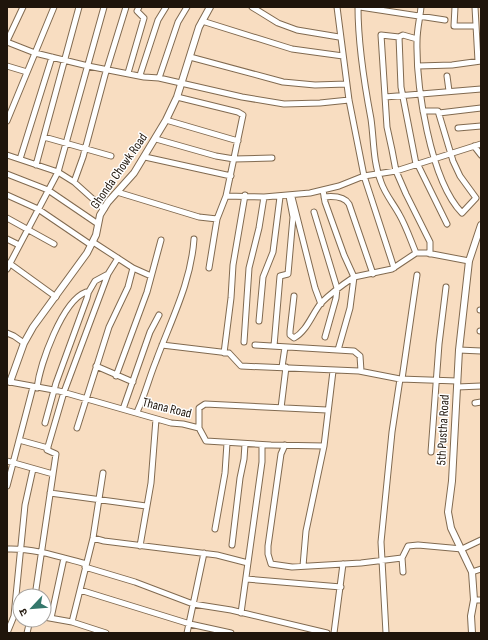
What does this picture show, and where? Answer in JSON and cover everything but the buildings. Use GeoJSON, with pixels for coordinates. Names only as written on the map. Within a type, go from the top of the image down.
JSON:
{"type":"FeatureCollection","features":[{"type":"Feature","properties":{"kind":"street"},"geometry":{"type":"LineString","coordinates":[[23,7],[7,42],[35,53],[107,70],[159,78],[242,97],[292,105],[349,100]]}},
{"type":"Feature","properties":{"kind":"street"},"geometry":{"type":"LineString","coordinates":[[7,121],[54,7]]}},
{"type":"Feature","properties":{"kind":"street"},"geometry":{"type":"LineString","coordinates":[[36,165],[66,60],[79,7]]}},
{"type":"Feature","properties":{"kind":"street"},"geometry":{"type":"LineString","coordinates":[[56,297],[8,266],[58,172],[104,7]]}},
{"type":"Feature","properties":{"kind":"street"},"geometry":{"type":"LineString","coordinates":[[74,182],[86,148],[104,74],[107,70],[109,56],[126,7]]}},
{"type":"Feature","properties":{"kind":"street"},"geometry":{"type":"LineString","coordinates":[[128,73],[144,18],[137,11],[139,7]]}},
{"type":"Feature","properties":{"kind":"street"},"geometry":{"type":"LineString","coordinates":[[140,75],[158,20],[166,7]]}},
{"type":"Feature","properties":{"kind":"street"},"geometry":{"type":"LineString","coordinates":[[159,78],[178,22],[187,7]]}},
{"type":"Feature","properties":{"kind":"street","name":"Ghonda Chowk Road"},"geometry":{"type":"LineString","coordinates":[[9,382],[24,343],[33,327],[56,297],[92,244],[100,215],[117,192],[134,173],[166,120],[177,97],[202,22],[210,7]]}},
{"type":"Feature","properties":{"kind":"street"},"geometry":{"type":"LineString","coordinates":[[252,7],[273,20],[297,30],[339,37]]}},
{"type":"Feature","properties":{"kind":"street"},"geometry":{"type":"LineString","coordinates":[[337,7],[339,37],[349,100],[364,176],[394,268]]}},
{"type":"Feature","properties":{"kind":"street"},"geometry":{"type":"LineString","coordinates":[[416,254],[400,215],[384,190],[379,174],[363,80],[358,26],[359,7],[376,8],[445,20]]}},
{"type":"Feature","properties":{"kind":"street"},"geometry":{"type":"LineString","coordinates":[[421,7],[417,38],[420,94],[423,112],[435,158],[446,189],[454,206],[462,213],[476,198],[460,176],[451,153],[439,113]]}},
{"type":"Feature","properties":{"kind":"street"},"geometry":{"type":"LineString","coordinates":[[455,7],[454,26],[476,26]]}},
{"type":"Feature","properties":{"kind":"street"},"geometry":{"type":"LineString","coordinates":[[418,66],[452,65],[479,61],[475,7]]}},
{"type":"Feature","properties":{"kind":"street"},"geometry":{"type":"LineString","coordinates":[[202,22],[292,49],[343,56]]}},
{"type":"Feature","properties":{"kind":"street"},"geometry":{"type":"LineString","coordinates":[[417,38],[403,35],[399,37],[381,35],[387,127],[396,171],[410,204],[428,235],[431,244],[430,254]]}},
{"type":"Feature","properties":{"kind":"street"},"geometry":{"type":"LineString","coordinates":[[399,37],[403,95],[416,164],[447,224]]}},
{"type":"Feature","properties":{"kind":"street"},"geometry":{"type":"LineString","coordinates":[[20,159],[52,57]]}},
{"type":"Feature","properties":{"kind":"street"},"geometry":{"type":"LineString","coordinates":[[190,58],[283,82],[315,85],[347,84]]}},
{"type":"Feature","properties":{"kind":"street"},"geometry":{"type":"LineString","coordinates":[[7,66],[27,72]]}},
{"type":"Feature","properties":{"kind":"street"},"geometry":{"type":"LineString","coordinates":[[447,76],[449,91]]}},
{"type":"Feature","properties":{"kind":"street"},"geometry":{"type":"LineString","coordinates":[[385,97],[481,88]]}},
{"type":"Feature","properties":{"kind":"street"},"geometry":{"type":"LineString","coordinates":[[177,97],[241,113],[243,118],[226,196],[217,218],[209,268]]}},
{"type":"Feature","properties":{"kind":"street"},"geometry":{"type":"LineString","coordinates":[[423,112],[436,110],[439,113],[481,108]]}},
{"type":"Feature","properties":{"kind":"street"},"geometry":{"type":"LineString","coordinates":[[166,120],[238,141]]}},
{"type":"Feature","properties":{"kind":"street"},"geometry":{"type":"LineString","coordinates":[[458,128],[481,126]]}},
{"type":"Feature","properties":{"kind":"street"},"geometry":{"type":"LineString","coordinates":[[44,137],[110,156]]}},
{"type":"Feature","properties":{"kind":"street"},"geometry":{"type":"LineString","coordinates":[[156,138],[216,156],[234,159],[272,158]]}},
{"type":"Feature","properties":{"kind":"street"},"geometry":{"type":"LineString","coordinates":[[226,196],[245,195],[264,197],[323,190],[364,176],[396,171],[481,144]]}},
{"type":"Feature","properties":{"kind":"street"},"geometry":{"type":"LineString","coordinates":[[474,146],[481,155]]}},
{"type":"Feature","properties":{"kind":"street"},"geometry":{"type":"LineString","coordinates":[[7,155],[58,172],[74,182],[104,209]]}},
{"type":"Feature","properties":{"kind":"street"},"geometry":{"type":"LineString","coordinates":[[145,157],[231,176]]}},
{"type":"Feature","properties":{"kind":"street"},"geometry":{"type":"LineString","coordinates":[[7,174],[48,190],[98,224]]}},
{"type":"Feature","properties":{"kind":"street"},"geometry":{"type":"LineString","coordinates":[[323,190],[324,197],[344,255],[354,277],[350,308],[338,350]]}},
{"type":"Feature","properties":{"kind":"street"},"geometry":{"type":"LineString","coordinates":[[117,192],[199,217],[217,218]]}},
{"type":"Feature","properties":{"kind":"street"},"geometry":{"type":"LineString","coordinates":[[7,195],[38,209],[92,244],[133,268],[151,276]]}},
{"type":"Feature","properties":{"kind":"street"},"geometry":{"type":"LineString","coordinates":[[224,353],[231,298],[232,265],[245,195]]}},
{"type":"Feature","properties":{"kind":"street"},"geometry":{"type":"LineString","coordinates":[[290,195],[313,282],[321,304]]}},
{"type":"Feature","properties":{"kind":"street"},"geometry":{"type":"LineString","coordinates":[[274,346],[280,276],[288,274],[293,217],[290,195]]}},
{"type":"Feature","properties":{"kind":"street"},"geometry":{"type":"LineString","coordinates":[[259,321],[264,277],[273,252],[280,196]]}},
{"type":"Feature","properties":{"kind":"street"},"geometry":{"type":"LineString","coordinates":[[324,197],[335,196],[344,199],[349,204],[373,274]]}},
{"type":"Feature","properties":{"kind":"street"},"geometry":{"type":"LineString","coordinates":[[244,342],[249,268],[260,228],[264,197]]}},
{"type":"Feature","properties":{"kind":"street"},"geometry":{"type":"LineString","coordinates":[[314,212],[324,251],[337,288],[336,298],[325,337]]}},
{"type":"Feature","properties":{"kind":"street"},"geometry":{"type":"LineString","coordinates":[[7,218],[28,228],[54,244]]}},
{"type":"Feature","properties":{"kind":"street","name":"5th Pustha Road"},"geometry":{"type":"LineString","coordinates":[[472,633],[471,616],[478,600],[472,572],[451,528],[448,512],[452,481],[459,350],[469,260],[481,225]]}},
{"type":"Feature","properties":{"kind":"street"},"geometry":{"type":"LineString","coordinates":[[7,239],[19,245]]}},
{"type":"Feature","properties":{"kind":"street"},"geometry":{"type":"LineString","coordinates":[[137,412],[182,296],[194,239]]}},
{"type":"Feature","properties":{"kind":"street"},"geometry":{"type":"LineString","coordinates":[[116,376],[147,292],[161,240]]}},
{"type":"Feature","properties":{"kind":"street"},"geometry":{"type":"LineString","coordinates":[[294,296],[290,331],[292,338],[296,338],[321,304],[337,288],[354,277],[373,274],[394,268],[416,254],[430,254],[469,260]]}},
{"type":"Feature","properties":{"kind":"street"},"geometry":{"type":"LineString","coordinates":[[48,448],[64,392],[108,274],[118,258]]}},
{"type":"Feature","properties":{"kind":"street"},"geometry":{"type":"LineString","coordinates":[[77,428],[85,398],[109,327],[128,288],[133,268]]}},
{"type":"Feature","properties":{"kind":"street"},"geometry":{"type":"LineString","coordinates":[[45,423],[55,390],[84,309],[88,293],[95,282],[108,274]]}},
{"type":"Feature","properties":{"kind":"street"},"geometry":{"type":"LineString","coordinates":[[386,633],[381,542],[392,432],[417,275]]}},
{"type":"Feature","properties":{"kind":"street"},"geometry":{"type":"LineString","coordinates":[[431,452],[446,287]]}},
{"type":"Feature","properties":{"kind":"street"},"geometry":{"type":"LineString","coordinates":[[7,486],[43,359],[56,331],[77,298],[88,293]]}},
{"type":"Feature","properties":{"kind":"street"},"geometry":{"type":"LineString","coordinates":[[123,410],[150,332],[159,315]]}},
{"type":"Feature","properties":{"kind":"street"},"geometry":{"type":"LineString","coordinates":[[7,333],[24,343]]}},
{"type":"Feature","properties":{"kind":"street"},"geometry":{"type":"LineString","coordinates":[[162,345],[231,353],[241,366],[361,371],[401,379],[481,386]]}},
{"type":"Feature","properties":{"kind":"street"},"geometry":{"type":"LineString","coordinates":[[255,345],[354,351],[358,353],[362,361],[361,371]]}},
{"type":"Feature","properties":{"kind":"street"},"geometry":{"type":"LineString","coordinates":[[282,408],[284,347]]}},
{"type":"Feature","properties":{"kind":"street"},"geometry":{"type":"LineString","coordinates":[[459,350],[481,351]]}},
{"type":"Feature","properties":{"kind":"street"},"geometry":{"type":"LineString","coordinates":[[96,366],[132,382]]}},
{"type":"Feature","properties":{"kind":"street"},"geometry":{"type":"LineString","coordinates":[[303,566],[306,531],[324,446],[327,410],[333,371]]}},
{"type":"Feature","properties":{"kind":"street","name":"Thana Road"},"geometry":{"type":"LineString","coordinates":[[9,382],[35,388],[64,392],[123,410],[137,412],[171,424],[183,424],[199,428],[199,408],[204,404],[327,410]]}},
{"type":"Feature","properties":{"kind":"street"},"geometry":{"type":"LineString","coordinates":[[474,403],[481,402]]}},
{"type":"Feature","properties":{"kind":"street"},"geometry":{"type":"LineString","coordinates":[[140,546],[151,483],[156,419]]}},
{"type":"Feature","properties":{"kind":"street"},"geometry":{"type":"LineString","coordinates":[[199,428],[204,440],[262,445],[324,446]]}},
{"type":"Feature","properties":{"kind":"street"},"geometry":{"type":"LineString","coordinates":[[19,440],[48,448],[47,450],[56,454],[36,588]]}},
{"type":"Feature","properties":{"kind":"street"},"geometry":{"type":"LineString","coordinates":[[215,529],[225,473],[228,443]]}},
{"type":"Feature","properties":{"kind":"street"},"geometry":{"type":"LineString","coordinates":[[232,545],[240,478],[244,459],[244,444]]}},
{"type":"Feature","properties":{"kind":"street"},"geometry":{"type":"LineString","coordinates":[[241,613],[263,453],[262,445]]}},
{"type":"Feature","properties":{"kind":"street"},"geometry":{"type":"LineString","coordinates":[[285,445],[281,454],[268,554],[271,564],[303,566],[382,562],[402,558]]}},
{"type":"Feature","properties":{"kind":"street"},"geometry":{"type":"LineString","coordinates":[[7,461],[53,474]]}},
{"type":"Feature","properties":{"kind":"street"},"geometry":{"type":"LineString","coordinates":[[7,632],[14,616],[25,505],[33,469]]}},
{"type":"Feature","properties":{"kind":"street"},"geometry":{"type":"LineString","coordinates":[[72,622],[93,538],[103,473]]}},
{"type":"Feature","properties":{"kind":"street"},"geometry":{"type":"LineString","coordinates":[[50,493],[99,498],[146,506]]}},
{"type":"Feature","properties":{"kind":"street"},"geometry":{"type":"LineString","coordinates":[[93,538],[140,546],[204,553],[248,563]]}},
{"type":"Feature","properties":{"kind":"street"},"geometry":{"type":"LineString","coordinates":[[403,572],[402,558],[408,546],[418,545],[462,549],[481,540]]}},
{"type":"Feature","properties":{"kind":"street"},"geometry":{"type":"LineString","coordinates":[[7,549],[20,548],[42,552],[86,565],[193,604],[241,613],[327,633]]}},
{"type":"Feature","properties":{"kind":"street"},"geometry":{"type":"LineString","coordinates":[[187,633],[204,553]]}},
{"type":"Feature","properties":{"kind":"street"},"geometry":{"type":"LineString","coordinates":[[52,613],[64,558]]}},
{"type":"Feature","properties":{"kind":"street"},"geometry":{"type":"LineString","coordinates":[[334,633],[343,564]]}},
{"type":"Feature","properties":{"kind":"street"},"geometry":{"type":"LineString","coordinates":[[472,572],[481,569]]}},
{"type":"Feature","properties":{"kind":"street"},"geometry":{"type":"LineString","coordinates":[[246,579],[341,587]]}},
{"type":"Feature","properties":{"kind":"street"},"geometry":{"type":"LineString","coordinates":[[80,590],[190,624],[220,632],[231,633]]}},
{"type":"Feature","properties":{"kind":"street"},"geometry":{"type":"LineString","coordinates":[[52,618],[72,622],[106,633]]}}]}
